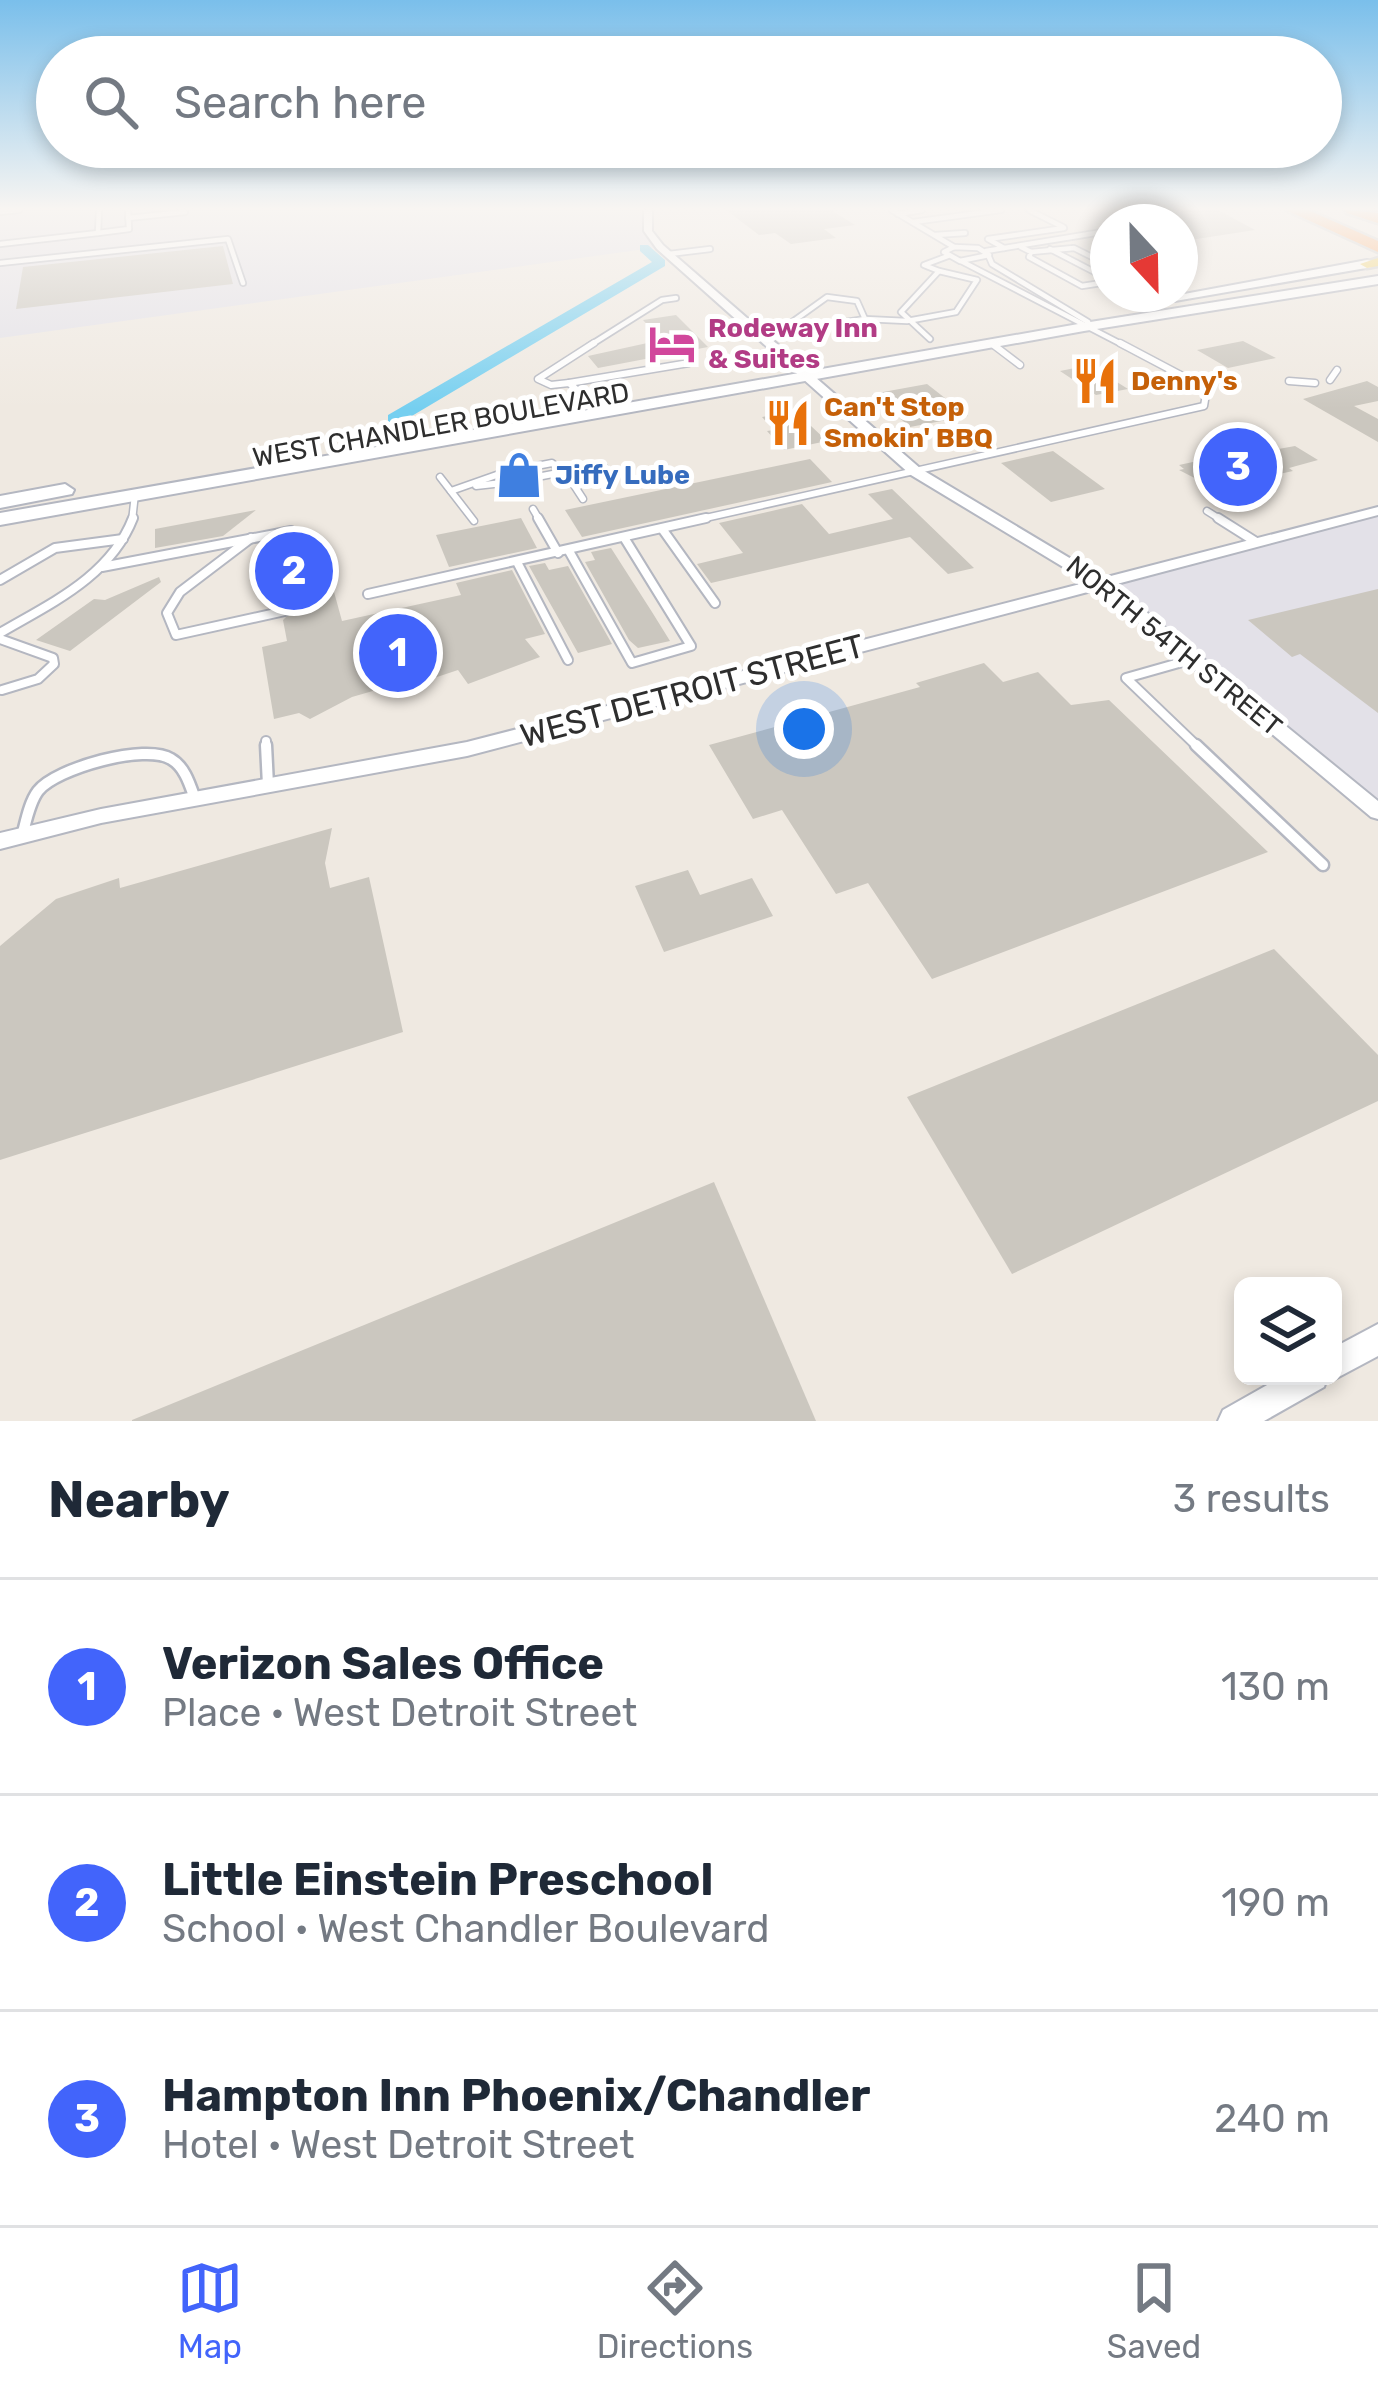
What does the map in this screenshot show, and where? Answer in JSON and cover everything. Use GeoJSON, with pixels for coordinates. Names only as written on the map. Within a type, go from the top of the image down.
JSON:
{"type":"FeatureCollection","features":[{"type":"Feature","properties":{"kind":"main road","name":"WEST CHANDLER BOULEVARD"},"geometry":{"type":"LineString","coordinates":[[0,519],[416,445],[799,370],[930,339],[1294,276]]}},
{"type":"Feature","properties":{"kind":"main road","name":"WEST CHANDLER BOULEVARD"},"geometry":{"type":"LineString","coordinates":[[0,502],[587,399],[990,344],[1378,280]]}},
{"type":"Feature","properties":{"kind":"main road"},"geometry":{"type":"LineString","coordinates":[[416,445],[434,434],[482,426],[509,413]]}},
{"type":"Feature","properties":{"kind":"street","name":"NORTH 54TH STREET"},"geometry":{"type":"LineString","coordinates":[[694,276],[916,472],[1101,583],[1378,812]]}},
{"type":"Feature","properties":{"kind":"street","name":"WEST DETROIT STREET"},"geometry":{"type":"LineString","coordinates":[[0,841],[466,748],[1378,511]]}},
{"type":"Feature","properties":{"kind":"street"},"geometry":{"type":"LineString","coordinates":[[1342,1360],[1378,1339]]}},
{"type":"Feature","properties":{"kind":"street"},"geometry":{"type":"LineString","coordinates":[[1234,1421],[1297,1385]]}},
{"type":"Feature","properties":{"kind":"lane"},"geometry":{"type":"LineString","coordinates":[[241,276],[243,283]]}},
{"type":"Feature","properties":{"kind":"lane"},"geometry":{"type":"LineString","coordinates":[[930,339],[902,312],[935,276]]}},
{"type":"Feature","properties":{"kind":"lane"},"geometry":{"type":"LineString","coordinates":[[760,335],[865,319],[907,321],[956,312],[977,280],[959,276]]}},
{"type":"Feature","properties":{"kind":"lane"},"geometry":{"type":"LineString","coordinates":[[999,276],[1091,326]]}},
{"type":"Feature","properties":{"kind":"lane"},"geometry":{"type":"LineString","coordinates":[[368,594],[1204,406],[1206,394],[1190,380],[1011,276]]}},
{"type":"Feature","properties":{"kind":"lane"},"geometry":{"type":"LineString","coordinates":[[778,332],[827,297],[857,301],[865,319]]}},
{"type":"Feature","properties":{"kind":"lane"},"geometry":{"type":"LineString","coordinates":[[676,298],[662,300],[538,379],[551,385],[689,363]]}},
{"type":"Feature","properties":{"kind":"lane"},"geometry":{"type":"LineString","coordinates":[[990,344],[1019,365]]}},
{"type":"Feature","properties":{"kind":"lane"},"geometry":{"type":"LineString","coordinates":[[1330,380],[1337,370]]}},
{"type":"Feature","properties":{"kind":"lane"},"geometry":{"type":"LineString","coordinates":[[1289,381],[1316,383]]}},
{"type":"Feature","properties":{"kind":"lane"},"geometry":{"type":"LineString","coordinates":[[569,383],[587,399]]}},
{"type":"Feature","properties":{"kind":"lane"},"geometry":{"type":"LineString","coordinates":[[529,473],[605,468]]}},
{"type":"Feature","properties":{"kind":"lane"},"geometry":{"type":"LineString","coordinates":[[563,472],[583,499]]}},
{"type":"Feature","properties":{"kind":"lane"},"geometry":{"type":"LineString","coordinates":[[440,476],[474,521]]}},
{"type":"Feature","properties":{"kind":"lane"},"geometry":{"type":"LineString","coordinates":[[451,491],[508,477]]}},
{"type":"Feature","properties":{"kind":"lane"},"geometry":{"type":"LineString","coordinates":[[0,636],[102,567],[134,530],[135,494]]}},
{"type":"Feature","properties":{"kind":"lane"},"geometry":{"type":"LineString","coordinates":[[533,509],[632,663],[691,646],[625,539]]}},
{"type":"Feature","properties":{"kind":"lane"},"geometry":{"type":"LineString","coordinates":[[1207,511],[1256,542]]}},
{"type":"Feature","properties":{"kind":"lane"},"geometry":{"type":"LineString","coordinates":[[664,530],[715,603]]}},
{"type":"Feature","properties":{"kind":"lane"},"geometry":{"type":"LineString","coordinates":[[102,567],[291,531]]}},
{"type":"Feature","properties":{"kind":"lane"},"geometry":{"type":"LineString","coordinates":[[0,580],[55,548],[126,538]]}},
{"type":"Feature","properties":{"kind":"lane"},"geometry":{"type":"LineString","coordinates":[[251,538],[180,592],[167,613],[176,635],[285,611]]}},
{"type":"Feature","properties":{"kind":"lane"},"geometry":{"type":"LineString","coordinates":[[517,562],[568,660]]}},
{"type":"Feature","properties":{"kind":"lane"},"geometry":{"type":"LineString","coordinates":[[0,636],[53,658],[54,664],[38,679],[2,690]]}},
{"type":"Feature","properties":{"kind":"lane"},"geometry":{"type":"LineString","coordinates":[[1193,658],[1126,678],[1202,746],[1219,771],[1324,865]]}},
{"type":"Feature","properties":{"kind":"lane"},"geometry":{"type":"LineString","coordinates":[[266,742],[268,785]]}},
{"type":"Feature","properties":{"kind":"lane"},"geometry":{"type":"LineString","coordinates":[[22,836],[38,792],[60,774],[113,758],[162,754],[179,764],[195,799]]}},
{"type":"Feature","properties":{"kind":"shaded area"},"geometry":{"type":"Polygon","coordinates":[[[0,276],[447,276],[0,338],[0,276]]]}},
{"type":"Feature","properties":{"kind":"shaded area"},"geometry":{"type":"Polygon","coordinates":[[[1378,511],[1378,812],[1101,583],[1378,511]]]}},
{"type":"Feature","properties":{"kind":"building"},"geometry":{"type":"Polygon","coordinates":[[[21,276],[231,276],[233,284],[16,309],[21,276]]]}},
{"type":"Feature","properties":{"kind":"building","name":"Rodeway Inn & Suites"},"geometry":{"type":"Polygon","coordinates":[[[676,315],[708,347],[598,368],[588,356],[661,340],[643,320],[676,315]]]}},
{"type":"Feature","properties":{"kind":"building"},"geometry":{"type":"Polygon","coordinates":[[[1243,341],[1276,358],[1228,368],[1197,350],[1243,341]]]}},
{"type":"Feature","properties":{"kind":"building","name":"Denny's"},"geometry":{"type":"Polygon","coordinates":[[[1090,365],[1128,389],[1096,395],[1060,371],[1090,365]]]}},
{"type":"Feature","properties":{"kind":"building"},"geometry":{"type":"Polygon","coordinates":[[[1367,381],[1378,387],[1378,401],[1354,406],[1378,419],[1378,442],[1303,399],[1367,381]]]}},
{"type":"Feature","properties":{"kind":"building"},"geometry":{"type":"Polygon","coordinates":[[[927,384],[968,416],[910,427],[872,394],[927,384]]]}},
{"type":"Feature","properties":{"kind":"building","name":"Can't Stop Smokin' BBQ"},"geometry":{"type":"Polygon","coordinates":[[[795,411],[827,441],[784,450],[767,431],[774,430],[762,417],[795,411]]]}},
{"type":"Feature","properties":{"kind":"building"},"geometry":{"type":"Polygon","coordinates":[[[1267,446],[1273,450],[1295,446],[1318,460],[1289,468],[1293,471],[1214,488],[1179,470],[1184,469],[1179,465],[1267,446]]]}},
{"type":"Feature","properties":{"kind":"building"},"geometry":{"type":"Polygon","coordinates":[[[1053,451],[1105,489],[1051,502],[1001,463],[1053,451]]]}},
{"type":"Feature","properties":{"kind":"building"},"geometry":{"type":"Polygon","coordinates":[[[810,459],[832,482],[582,537],[565,510],[810,459]]]}},
{"type":"Feature","properties":{"kind":"building"},"geometry":{"type":"Polygon","coordinates":[[[892,489],[974,568],[948,574],[910,537],[711,583],[697,564],[743,553],[719,523],[802,504],[829,534],[893,519],[868,494],[892,489]]]}},
{"type":"Feature","properties":{"kind":"building"},"geometry":{"type":"Polygon","coordinates":[[[256,510],[223,536],[155,548],[155,529],[256,510]]]}},
{"type":"Feature","properties":{"kind":"building"},"geometry":{"type":"Polygon","coordinates":[[[521,518],[537,548],[449,567],[436,535],[521,518]]]}},
{"type":"Feature","properties":{"kind":"building"},"geometry":{"type":"Polygon","coordinates":[[[320,541],[342,621],[461,595],[456,583],[512,570],[545,634],[525,639],[540,657],[468,684],[458,670],[434,678],[414,657],[398,689],[390,686],[352,697],[310,719],[299,713],[274,719],[262,647],[287,641],[283,620],[293,610],[286,603],[269,605],[260,553],[320,541]]]}},
{"type":"Feature","properties":{"kind":"building"},"geometry":{"type":"Polygon","coordinates":[[[611,548],[670,641],[638,648],[629,640],[585,562],[595,560],[591,552],[611,548]]]}},
{"type":"Feature","properties":{"kind":"building"},"geometry":{"type":"Polygon","coordinates":[[[545,563],[549,570],[568,566],[612,644],[578,653],[529,566],[545,563]]]}},
{"type":"Feature","properties":{"kind":"building"},"geometry":{"type":"Polygon","coordinates":[[[159,577],[161,582],[70,651],[36,640],[94,599],[105,600],[159,577]]]}},
{"type":"Feature","properties":{"kind":"building"},"geometry":{"type":"Polygon","coordinates":[[[1378,589],[1378,713],[1300,654],[1292,657],[1248,620],[1378,589]]]}},
{"type":"Feature","properties":{"kind":"building"},"geometry":{"type":"Polygon","coordinates":[[[984,663],[1003,682],[1038,672],[1071,705],[1109,700],[1268,852],[932,979],[868,883],[836,894],[782,810],[753,819],[709,745],[920,687],[916,683],[984,663]]]}},
{"type":"Feature","properties":{"kind":"building"},"geometry":{"type":"Polygon","coordinates":[[[332,828],[325,863],[330,888],[369,877],[403,1032],[0,1160],[0,946],[56,899],[119,878],[120,888],[332,828]]]}},
{"type":"Feature","properties":{"kind":"building"},"geometry":{"type":"Polygon","coordinates":[[[688,870],[700,895],[752,878],[773,916],[664,952],[635,886],[688,870]]]}},
{"type":"Feature","properties":{"kind":"building"},"geometry":{"type":"Polygon","coordinates":[[[1274,949],[1378,1055],[1378,1101],[1012,1274],[907,1097],[1274,949]]]}},
{"type":"Feature","properties":{"kind":"building"},"geometry":{"type":"Polygon","coordinates":[[[714,1182],[816,1421],[132,1421],[132,1420],[714,1182]]]}},
{"type":"Feature","properties":{"kind":"waterway"},"geometry":{"type":"LineString","coordinates":[[394,419],[637,276]]}},
{"type":"Feature","properties":{"kind":"place","name":"Rodeway Inn & Suites"},"geometry":{"type":"Point","coordinates":[672,344]}},
{"type":"Feature","properties":{"kind":"place","name":"Denny's"},"geometry":{"type":"Point","coordinates":[1095,381]}},
{"type":"Feature","properties":{"kind":"place","name":"Can't Stop Smokin' BBQ"},"geometry":{"type":"Point","coordinates":[788,423]}},
{"type":"Feature","properties":{"kind":"place","name":"Hampton Inn Phoenix/Chandler"},"geometry":{"type":"Point","coordinates":[1238,467]}},
{"type":"Feature","properties":{"kind":"place","name":"Jiffy Lube"},"geometry":{"type":"Point","coordinates":[519,475]}},
{"type":"Feature","properties":{"kind":"place","name":"Little Einstein Preschool"},"geometry":{"type":"Point","coordinates":[294,571]}},
{"type":"Feature","properties":{"kind":"place","name":"Verizon Sales Office"},"geometry":{"type":"Point","coordinates":[398,653]}}]}
